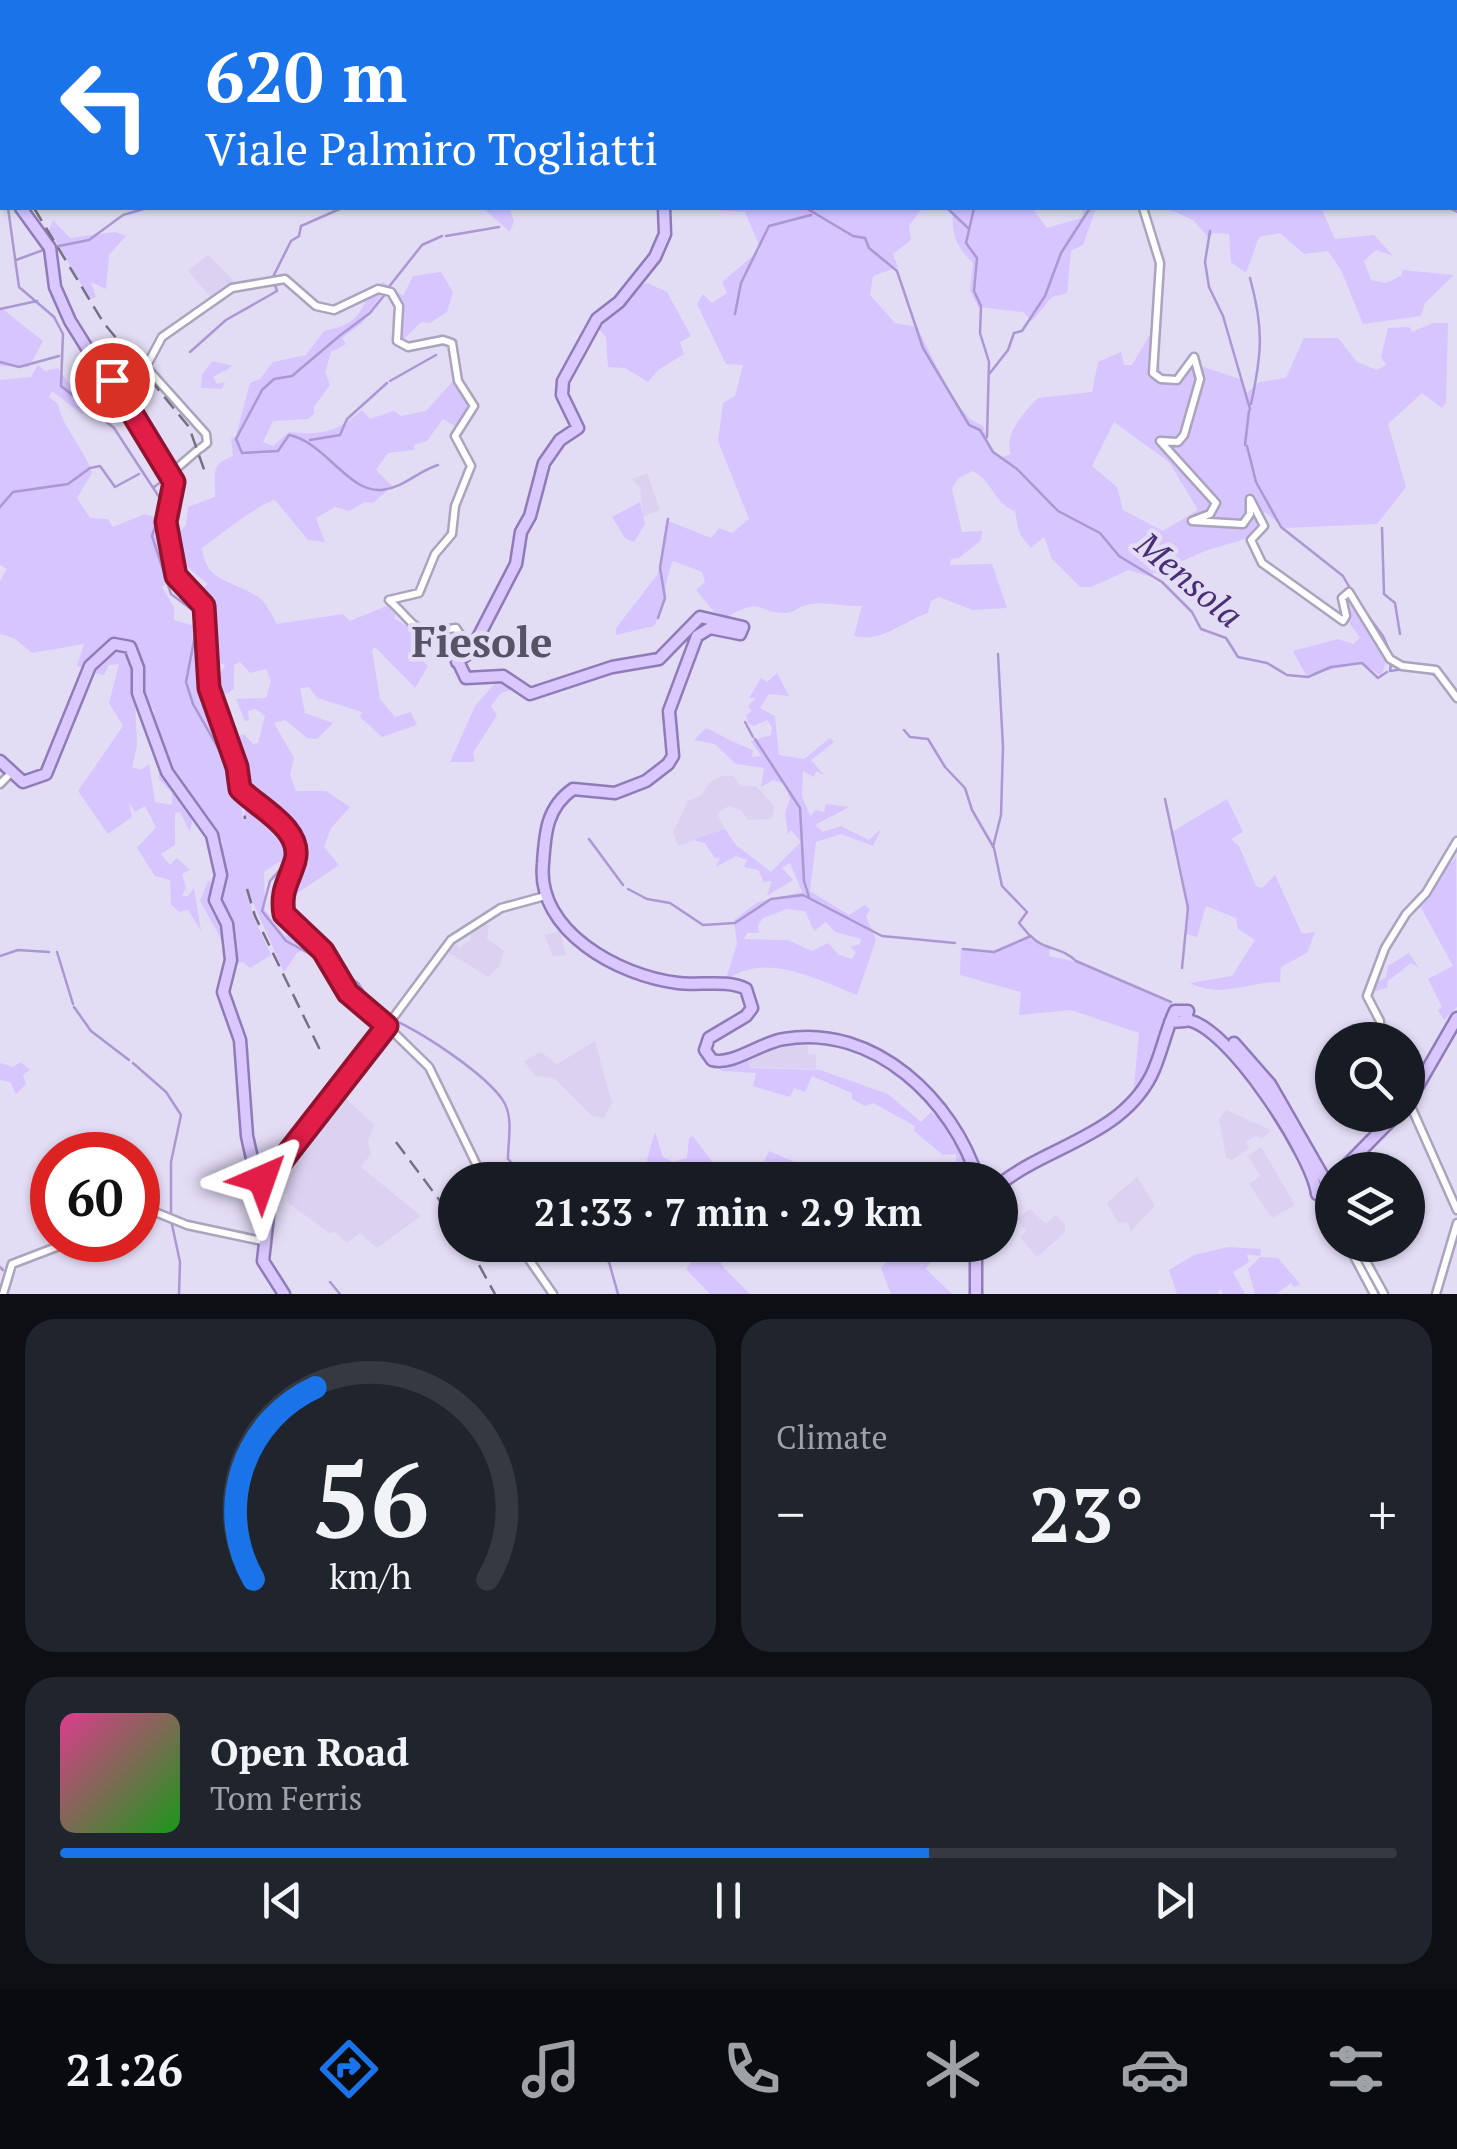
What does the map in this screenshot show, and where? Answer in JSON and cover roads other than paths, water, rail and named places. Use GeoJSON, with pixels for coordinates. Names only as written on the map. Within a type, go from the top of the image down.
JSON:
{"type":"FeatureCollection","features":[{"type":"Feature","properties":{"kind":"main road"},"geometry":{"type":"LineString","coordinates":[[23,210],[47,242],[56,287],[70,322],[100,369],[122,392],[170,474],[174,485],[166,522],[176,576],[204,606],[208,683],[223,738],[237,767],[240,789],[273,816],[294,845],[296,857],[283,889],[286,918],[324,954],[354,999],[389,1025],[264,1180]]}},
{"type":"Feature","properties":{"kind":"main road"},"geometry":{"type":"LineString","coordinates":[[664,210],[666,234],[655,257],[620,302],[598,317],[561,390],[578,428],[560,440],[544,463],[515,566],[484,625],[468,649],[456,656],[458,663],[465,678],[503,676],[530,694],[612,666],[658,659],[700,616],[742,627],[740,634],[710,628],[697,636],[669,711],[673,756],[668,764],[637,785],[612,793],[579,788],[557,804],[546,830],[540,883],[545,896],[561,926],[598,952],[652,978],[746,989],[753,999],[750,1012],[707,1041],[707,1055],[715,1062],[784,1038],[819,1038],[853,1046],[891,1064],[926,1091],[946,1114],[972,1162]]}},
{"type":"Feature","properties":{"kind":"main road"},"geometry":{"type":"LineString","coordinates":[[0,761],[13,775],[30,782],[52,766],[90,666],[103,651],[126,647],[136,664],[138,694],[167,772],[212,836],[221,875],[215,900],[227,924],[231,958],[223,992],[239,1034],[247,1136],[270,1198],[262,1240],[264,1266],[284,1294]]}},
{"type":"Feature","properties":{"kind":"main road"},"geometry":{"type":"LineString","coordinates":[[1425,1070],[1457,1014]]}},
{"type":"Feature","properties":{"kind":"main road"},"geometry":{"type":"LineString","coordinates":[[1179,1017],[1202,1025],[1240,1059],[1288,1135],[1315,1167]]}},
{"type":"Feature","properties":{"kind":"main road"},"geometry":{"type":"LineString","coordinates":[[1179,1017],[1236,1046],[1260,1070],[1315,1161]]}},
{"type":"Feature","properties":{"kind":"main road"},"geometry":{"type":"LineString","coordinates":[[1018,1174],[1090,1135],[1127,1106],[1150,1078],[1179,1017]]}},
{"type":"Feature","properties":{"kind":"main road"},"geometry":{"type":"LineString","coordinates":[[1359,1152],[1377,1132]]}},
{"type":"Feature","properties":{"kind":"main road"},"geometry":{"type":"LineString","coordinates":[[976,1288],[977,1262]]}},
{"type":"Feature","properties":{"kind":"street"},"geometry":{"type":"LineString","coordinates":[[1144,210],[1160,263],[1153,373],[1162,379],[1177,380],[1194,356],[1200,373],[1184,435],[1178,442],[1160,440],[1216,503],[1210,514],[1192,521],[1244,524],[1250,499],[1264,526],[1250,540],[1261,562],[1343,621],[1346,616],[1342,598],[1348,591],[1390,659],[1402,666],[1436,670],[1457,698]]}},
{"type":"Feature","properties":{"kind":"street"},"geometry":{"type":"LineString","coordinates":[[170,474],[207,443],[206,434],[146,368],[162,337],[234,287],[284,279],[316,306],[334,310],[376,290],[387,290],[399,304],[394,332],[400,344],[411,347],[443,340],[454,347],[458,381],[474,406],[455,436],[471,468],[455,506],[452,534],[434,557],[419,593],[389,600],[422,631],[433,634],[456,628],[468,649]]}},
{"type":"Feature","properties":{"kind":"street"},"geometry":{"type":"LineString","coordinates":[[0,784],[13,775]]}},
{"type":"Feature","properties":{"kind":"street"},"geometry":{"type":"LineString","coordinates":[[1380,1022],[1368,994],[1380,959],[1457,841]]}},
{"type":"Feature","properties":{"kind":"street"},"geometry":{"type":"LineString","coordinates":[[475,1162],[431,1072],[417,1051],[389,1025],[452,939],[501,908],[545,896]]}},
{"type":"Feature","properties":{"kind":"street"},"geometry":{"type":"LineString","coordinates":[[1423,1132],[1457,1210]]}},
{"type":"Feature","properties":{"kind":"street"},"geometry":{"type":"LineString","coordinates":[[160,1214],[187,1226],[262,1240]]}},
{"type":"Feature","properties":{"kind":"street"},"geometry":{"type":"LineString","coordinates":[[1436,1294],[1457,1223]]}},
{"type":"Feature","properties":{"kind":"street"},"geometry":{"type":"LineString","coordinates":[[3,1294],[7,1269],[30,1257]]}},
{"type":"Feature","properties":{"kind":"street"},"geometry":{"type":"LineString","coordinates":[[531,1262],[553,1294]]}},
{"type":"Feature","properties":{"kind":"street"},"geometry":{"type":"LineString","coordinates":[[1357,1262],[1374,1294]]}},
{"type":"Feature","properties":{"kind":"street"},"geometry":{"type":"LineString","coordinates":[[1367,1262],[1384,1294]]}},
{"type":"Feature","properties":{"kind":"waterway"},"geometry":{"type":"LineString","coordinates":[[8,210],[19,287],[54,317],[63,334],[61,386],[114,428],[163,503],[152,536],[171,594],[199,615],[186,682],[193,704],[229,767],[230,792],[272,823],[290,858],[270,881],[262,911],[286,941],[323,961]]}},
{"type":"Feature","properties":{"kind":"waterway"},"geometry":{"type":"LineString","coordinates":[[54,247],[89,240],[123,215],[140,210]]}},
{"type":"Feature","properties":{"kind":"waterway"},"geometry":{"type":"LineString","coordinates":[[272,279],[291,241],[299,236],[301,226],[337,210]]}},
{"type":"Feature","properties":{"kind":"waterway"},"geometry":{"type":"LineString","coordinates":[[809,210],[853,236],[865,238],[869,248]]}},
{"type":"Feature","properties":{"kind":"waterway"},"geometry":{"type":"LineString","coordinates":[[949,210],[968,228]]}},
{"type":"Feature","properties":{"kind":"waterway"},"geometry":{"type":"LineString","coordinates":[[974,210],[966,243],[977,258],[974,291],[981,306],[980,333],[989,362],[987,437]]}},
{"type":"Feature","properties":{"kind":"waterway"},"geometry":{"type":"LineString","coordinates":[[990,373],[1008,350],[1014,333],[1022,331],[1045,296],[1061,253],[1089,210]]}},
{"type":"Feature","properties":{"kind":"waterway"},"geometry":{"type":"LineString","coordinates":[[1454,210],[1457,212]]}},
{"type":"Feature","properties":{"kind":"waterway"},"geometry":{"type":"LineString","coordinates":[[735,314],[741,283],[769,226],[811,215]]}},
{"type":"Feature","properties":{"kind":"waterway"},"geometry":{"type":"LineString","coordinates":[[446,236],[499,227]]}},
{"type":"Feature","properties":{"kind":"waterway"},"geometry":{"type":"LineString","coordinates":[[1210,231],[1205,262],[1209,287],[1223,316],[1250,409]]}},
{"type":"Feature","properties":{"kind":"waterway"},"geometry":{"type":"LineString","coordinates":[[388,288],[422,245],[442,236]]}},
{"type":"Feature","properties":{"kind":"waterway","name":"Mensola"},"geometry":{"type":"LineString","coordinates":[[869,248],[897,271],[923,348],[969,425],[980,430],[993,452],[1017,469],[1058,511],[1100,533],[1119,556],[1162,582],[1192,612],[1201,629],[1226,638],[1238,657],[1267,663],[1287,675],[1308,677],[1331,667],[1362,663],[1378,678],[1387,672]]}},
{"type":"Feature","properties":{"kind":"waterway"},"geometry":{"type":"LineString","coordinates":[[16,260],[46,249]]}},
{"type":"Feature","properties":{"kind":"waterway"},"geometry":{"type":"LineString","coordinates":[[1250,278],[1260,341],[1251,404]]}},
{"type":"Feature","properties":{"kind":"waterway"},"geometry":{"type":"LineString","coordinates":[[190,352],[226,320],[277,291],[275,285]]}},
{"type":"Feature","properties":{"kind":"waterway"},"geometry":{"type":"LineString","coordinates":[[338,337],[370,313],[386,293]]}},
{"type":"Feature","properties":{"kind":"waterway"},"geometry":{"type":"LineString","coordinates":[[0,309],[37,301]]}},
{"type":"Feature","properties":{"kind":"waterway"},"geometry":{"type":"LineString","coordinates":[[337,338],[292,376],[274,379],[262,390],[236,439],[242,453],[278,451],[289,435],[314,447],[358,484],[382,490],[438,465]]}},
{"type":"Feature","properties":{"kind":"waterway"},"geometry":{"type":"LineString","coordinates":[[390,381],[436,355]]}},
{"type":"Feature","properties":{"kind":"waterway"},"geometry":{"type":"LineString","coordinates":[[0,362],[19,367],[59,356]]}},
{"type":"Feature","properties":{"kind":"waterway"},"geometry":{"type":"LineString","coordinates":[[310,440],[340,435],[347,419],[387,383]]}},
{"type":"Feature","properties":{"kind":"waterway"},"geometry":{"type":"LineString","coordinates":[[105,418],[113,410]]}},
{"type":"Feature","properties":{"kind":"waterway"},"geometry":{"type":"LineString","coordinates":[[1245,445],[1249,411]]}},
{"type":"Feature","properties":{"kind":"waterway"},"geometry":{"type":"LineString","coordinates":[[1247,446],[1256,482],[1281,527],[1343,576],[1351,590]]}},
{"type":"Feature","properties":{"kind":"waterway"},"geometry":{"type":"LineString","coordinates":[[0,507],[13,492],[68,484],[90,468],[100,466],[115,487],[139,474]]}},
{"type":"Feature","properties":{"kind":"waterway"},"geometry":{"type":"LineString","coordinates":[[154,487],[168,477]]}},
{"type":"Feature","properties":{"kind":"waterway"},"geometry":{"type":"LineString","coordinates":[[658,618],[665,598],[660,568],[668,519]]}},
{"type":"Feature","properties":{"kind":"waterway"},"geometry":{"type":"LineString","coordinates":[[1382,528],[1384,594],[1395,603],[1400,634]]}},
{"type":"Feature","properties":{"kind":"waterway"},"geometry":{"type":"LineString","coordinates":[[1360,605],[1383,636],[1392,657]]}},
{"type":"Feature","properties":{"kind":"waterway"},"geometry":{"type":"LineString","coordinates":[[993,847],[1001,815],[1003,747],[998,654]]}},
{"type":"Feature","properties":{"kind":"waterway","name":"Mensola"},"geometry":{"type":"LineString","coordinates":[[1391,664],[1390,671],[1404,669]]}},
{"type":"Feature","properties":{"kind":"waterway","name":"Mensola"},"geometry":{"type":"LineString","coordinates":[[1422,671],[1438,676]]}},
{"type":"Feature","properties":{"kind":"waterway"},"geometry":{"type":"LineString","coordinates":[[745,722],[753,737]]}},
{"type":"Feature","properties":{"kind":"waterway"},"geometry":{"type":"LineString","coordinates":[[904,730],[910,737],[928,739],[945,767],[965,788],[972,810],[994,848],[1002,886],[1027,912],[1019,923],[1030,936]]}},
{"type":"Feature","properties":{"kind":"waterway"},"geometry":{"type":"LineString","coordinates":[[755,739],[800,808],[804,881],[809,897]]}},
{"type":"Feature","properties":{"kind":"waterway"},"geometry":{"type":"LineString","coordinates":[[1165,799],[1188,908],[1182,968]]}},
{"type":"Feature","properties":{"kind":"waterway"},"geometry":{"type":"LineString","coordinates":[[589,839],[623,885]]}},
{"type":"Feature","properties":{"kind":"waterway"},"geometry":{"type":"LineString","coordinates":[[628,889],[647,899],[670,903],[703,925],[735,923],[771,899],[803,895],[882,936],[955,943]]}},
{"type":"Feature","properties":{"kind":"waterway"},"geometry":{"type":"LineString","coordinates":[[963,949],[994,952],[1031,936],[1076,961],[1171,1002]]}},
{"type":"Feature","properties":{"kind":"waterway"},"geometry":{"type":"LineString","coordinates":[[0,956],[18,950],[49,952]]}},
{"type":"Feature","properties":{"kind":"waterway"},"geometry":{"type":"LineString","coordinates":[[57,952],[73,1004]]}},
{"type":"Feature","properties":{"kind":"waterway"},"geometry":{"type":"LineString","coordinates":[[339,970],[358,983],[377,1011]]}},
{"type":"Feature","properties":{"kind":"waterway"},"geometry":{"type":"LineString","coordinates":[[74,1007],[91,1031],[129,1060]]}},
{"type":"Feature","properties":{"kind":"waterway"},"geometry":{"type":"LineString","coordinates":[[383,1016],[450,1053],[497,1093],[509,1117],[511,1162]]}},
{"type":"Feature","properties":{"kind":"waterway"},"geometry":{"type":"LineString","coordinates":[[133,1063],[166,1092],[181,1115],[171,1162],[171,1215]]}},
{"type":"Feature","properties":{"kind":"waterway"},"geometry":{"type":"LineString","coordinates":[[171,1220],[180,1262],[179,1294]]}},
{"type":"Feature","properties":{"kind":"waterway"},"geometry":{"type":"LineString","coordinates":[[609,1262],[618,1294]]}},
{"type":"Feature","properties":{"kind":"waterway"},"geometry":{"type":"LineString","coordinates":[[0,1267],[3,1270]]}},
{"type":"Feature","properties":{"kind":"waterway"},"geometry":{"type":"LineString","coordinates":[[330,1282],[340,1294]]}},
{"type":"Feature","properties":{"kind":"railway"},"geometry":{"type":"LineString","coordinates":[[35,210],[103,322],[189,427],[206,475]]}},
{"type":"Feature","properties":{"kind":"railway"},"geometry":{"type":"LineString","coordinates":[[208,614],[210,679],[241,770],[245,819]]}},
{"type":"Feature","properties":{"kind":"railway"},"geometry":{"type":"LineString","coordinates":[[247,889],[255,916],[320,1050]]}},
{"type":"Feature","properties":{"kind":"railway"},"geometry":{"type":"LineString","coordinates":[[396,1142],[438,1198]]}},
{"type":"Feature","properties":{"kind":"railway"},"geometry":{"type":"LineString","coordinates":[[477,1262],[495,1294]]}},
{"type":"Feature","properties":{"kind":"district","name":"Fiesole"},"geometry":{"type":"Point","coordinates":[482,642]}}]}
